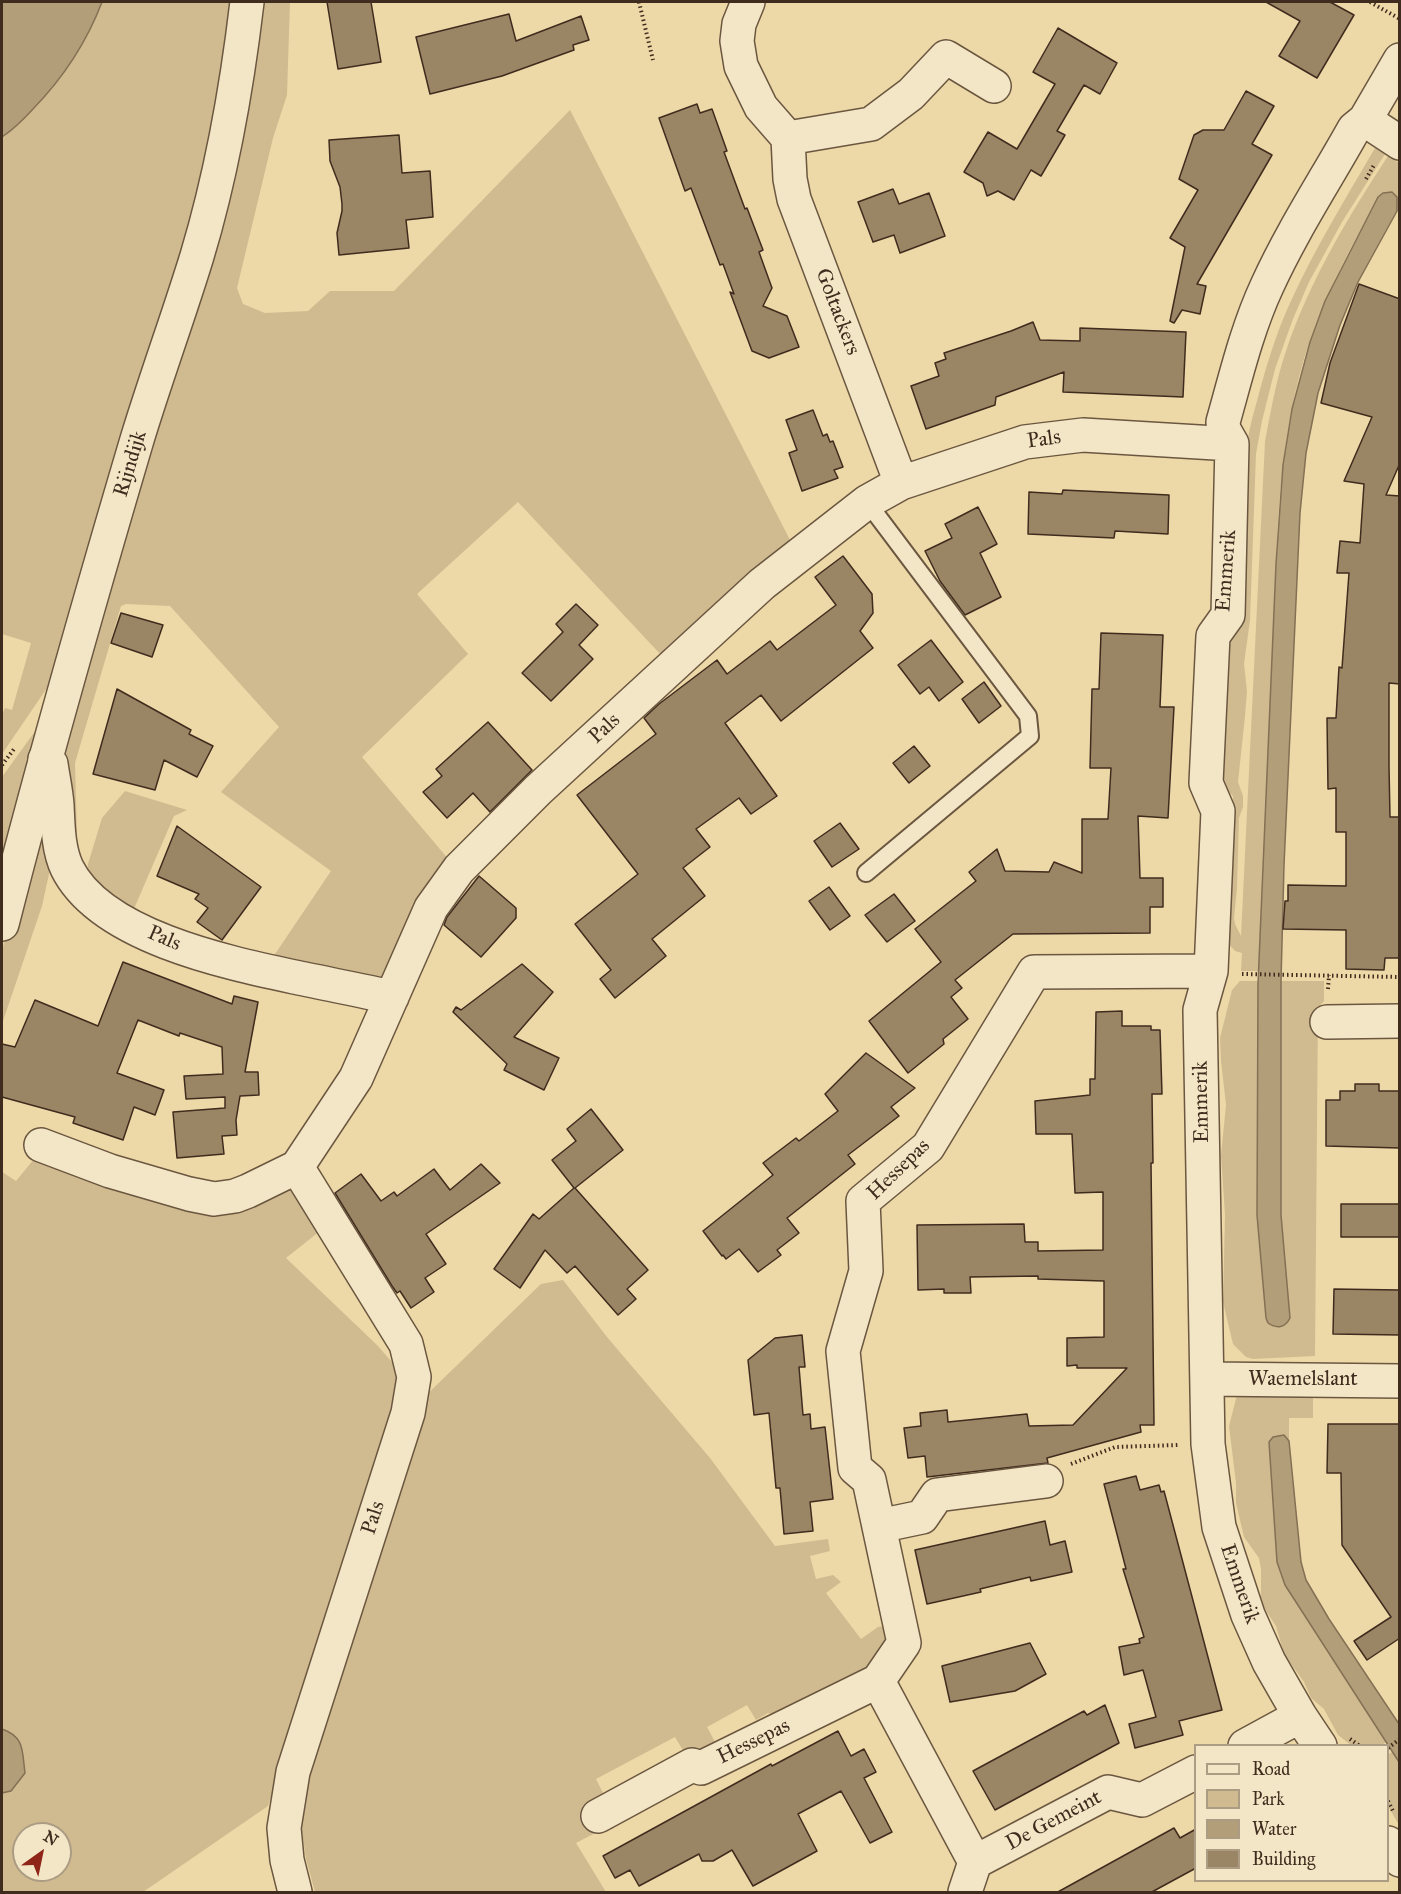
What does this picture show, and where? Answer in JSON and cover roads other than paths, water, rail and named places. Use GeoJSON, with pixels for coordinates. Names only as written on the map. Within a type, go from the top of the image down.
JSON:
{"type":"FeatureCollection","features":[{"type":"Feature","properties":{"kind":"street","name":"Rijndijk"},"geometry":{"type":"LineString","coordinates":[[2,924],[45,759],[137,441],[198,254],[235,96],[247,2]]}},
{"type":"Feature","properties":{"kind":"street"},"geometry":{"type":"LineString","coordinates":[[748,2],[739,24],[737,41],[741,66],[761,107],[788,138],[871,124],[911,94],[946,57],[994,86]]}},
{"type":"Feature","properties":{"kind":"street"},"geometry":{"type":"LineString","coordinates":[[1384,132],[1400,60]]}},
{"type":"Feature","properties":{"kind":"street","name":"Emmerik"},"geometry":{"type":"LineString","coordinates":[[1331,1740],[1300,1716],[1269,1662],[1245,1606],[1220,1527],[1208,1444],[1200,1010],[1212,972],[1218,811],[1206,783],[1213,636],[1228,615],[1232,444],[1239,435],[1278,312],[1312,243],[1369,147],[1369,134],[1384,132]]}},
{"type":"Feature","properties":{"kind":"street","name":"Goltackers"},"geometry":{"type":"LineString","coordinates":[[788,138],[790,179],[795,199],[901,483]]}},
{"type":"Feature","properties":{"kind":"street","name":"Pals"},"geometry":{"type":"LineString","coordinates":[[295,1893],[287,1860],[284,1828],[293,1772],[408,1413],[414,1377],[406,1344],[297,1167],[356,1078],[431,908],[459,869],[538,790],[762,584],[867,501],[901,483],[1024,442],[1083,435],[1232,444]]}},
{"type":"Feature","properties":{"kind":"street","name":"Pals"},"geometry":{"type":"LineString","coordinates":[[45,759],[51,764],[59,832],[66,865],[84,892],[99,907],[127,924],[220,961],[392,997]]}},
{"type":"Feature","properties":{"kind":"street","name":"Hessepas"},"geometry":{"type":"LineString","coordinates":[[598,1816],[693,1766],[701,1767],[879,1681],[904,1643],[869,1479],[855,1468],[843,1351],[866,1271],[863,1201],[928,1147],[1034,972],[1212,972]]}},
{"type":"Feature","properties":{"kind":"street"},"geometry":{"type":"LineString","coordinates":[[1327,1022],[1400,1021]]}},
{"type":"Feature","properties":{"kind":"street"},"geometry":{"type":"LineString","coordinates":[[41,1145],[110,1171],[214,1199],[235,1196],[248,1191],[297,1167]]}},
{"type":"Feature","properties":{"kind":"street","name":"Waemelslant"},"geometry":{"type":"LineString","coordinates":[[1207,1379],[1400,1381]]}},
{"type":"Feature","properties":{"kind":"street"},"geometry":{"type":"LineString","coordinates":[[879,1526],[922,1517],[937,1495],[1046,1481]]}},
{"type":"Feature","properties":{"kind":"street"},"geometry":{"type":"LineString","coordinates":[[879,1681],[970,1877]]}},
{"type":"Feature","properties":{"kind":"street"},"geometry":{"type":"LineString","coordinates":[[1249,1744],[1300,1716]]}},
{"type":"Feature","properties":{"kind":"street","name":"De Gemeint"},"geometry":{"type":"LineString","coordinates":[[970,1877],[1108,1792],[1142,1800],[1194,1773]]}},
{"type":"Feature","properties":{"kind":"street"},"geometry":{"type":"LineString","coordinates":[[1389,1844],[1400,1860]]}},
{"type":"Feature","properties":{"kind":"lane"},"geometry":{"type":"LineString","coordinates":[[866,873],[1030,736],[1028,716],[867,501]]}},
{"type":"Feature","properties":{"kind":"water"},"geometry":{"type":"Polygon","coordinates":[[[2,2],[102,2],[89,32],[64,72],[26,117],[2,137],[2,2]]]}},
{"type":"Feature","properties":{"kind":"water"},"geometry":{"type":"Polygon","coordinates":[[[1392,192],[1397,197],[1397,211],[1358,282],[1340,325],[1318,393],[1306,453],[1300,513],[1281,981],[1281,1215],[1290,1318],[1286,1324],[1278,1327],[1268,1323],[1266,1318],[1257,1215],[1258,984],[1276,564],[1283,465],[1292,409],[1310,342],[1325,301],[1378,197],[1383,193],[1392,192]]]}},
{"type":"Feature","properties":{"kind":"water"},"geometry":{"type":"Polygon","coordinates":[[[1284,1435],[1289,1441],[1301,1562],[1306,1580],[1329,1619],[1399,1724],[1399,1762],[1285,1585],[1277,1562],[1269,1442],[1273,1437],[1284,1435]]]}},
{"type":"Feature","properties":{"kind":"water"},"geometry":{"type":"Polygon","coordinates":[[[2,1729],[19,1741],[25,1773],[11,1791],[2,1793],[2,1729]]]}}]}
